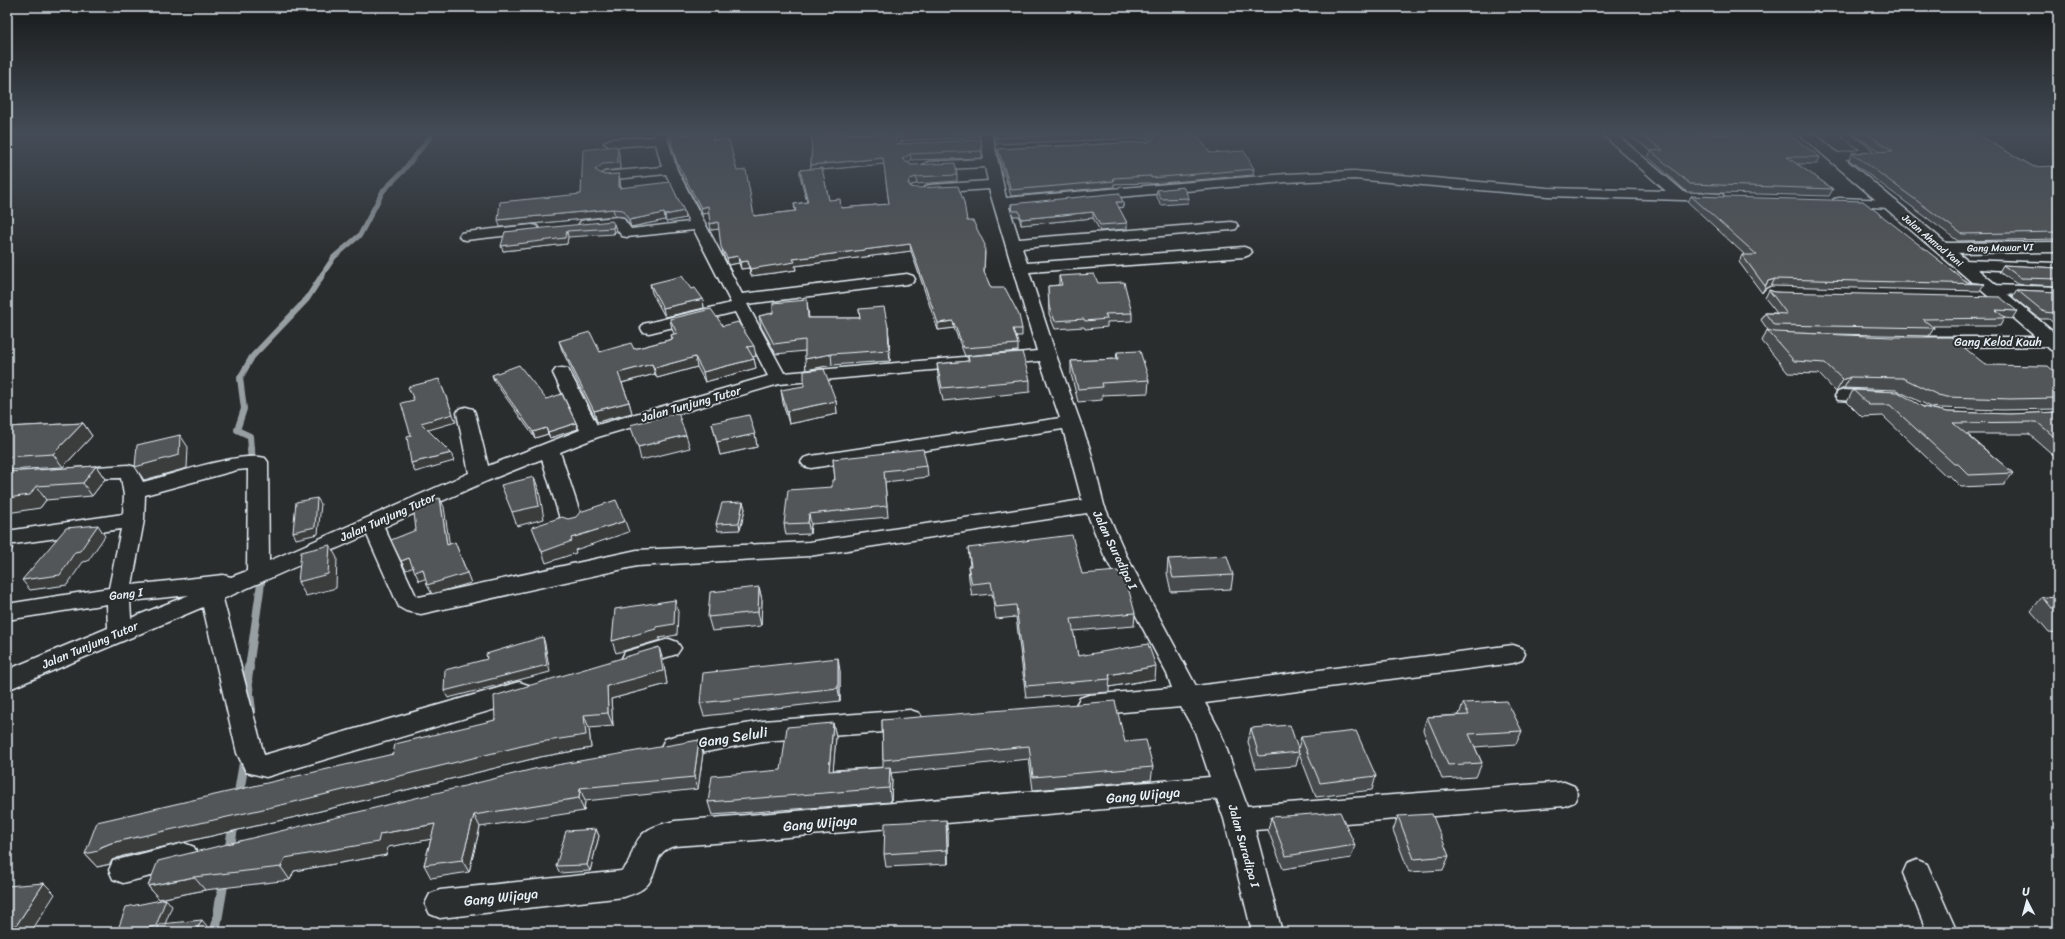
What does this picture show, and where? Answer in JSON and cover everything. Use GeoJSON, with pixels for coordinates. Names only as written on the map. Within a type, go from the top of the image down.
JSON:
{"type":"FeatureCollection","features":[{"type":"Feature","properties":{"kind":"main road","name":"Jalan Ahmad Yani"},"geometry":{"type":"LineString","coordinates":[[1860,178],[1963,265],[1990,295],[2055,344]]}},
{"type":"Feature","properties":{"kind":"street"},"geometry":{"type":"LineString","coordinates":[[674,178],[778,379]]}},
{"type":"Feature","properties":{"kind":"street","name":"Jalan Suradipa I"},"geometry":{"type":"LineString","coordinates":[[994,178],[995,185],[1047,355],[1080,449],[1094,505],[1115,555],[1180,674],[1188,697],[1207,731],[1238,819],[1267,932]]}},
{"type":"Feature","properties":{"kind":"street"},"geometry":{"type":"LineString","coordinates":[[1001,203],[1290,178]]}},
{"type":"Feature","properties":{"kind":"street"},"geometry":{"type":"LineString","coordinates":[[1394,178],[1548,192],[1734,198]]}},
{"type":"Feature","properties":{"kind":"street"},"geometry":{"type":"LineString","coordinates":[[1659,178],[1680,196]]}},
{"type":"Feature","properties":{"kind":"street"},"geometry":{"type":"LineString","coordinates":[[917,189],[995,185]]}},
{"type":"Feature","properties":{"kind":"street"},"geometry":{"type":"LineString","coordinates":[[1828,202],[1891,204]]}},
{"type":"Feature","properties":{"kind":"street"},"geometry":{"type":"LineString","coordinates":[[569,225],[618,221],[627,233],[632,233],[699,225]]}},
{"type":"Feature","properties":{"kind":"street"},"geometry":{"type":"LineString","coordinates":[[1013,244],[1231,226]]}},
{"type":"Feature","properties":{"kind":"street"},"geometry":{"type":"LineString","coordinates":[[466,236],[546,228]]}},
{"type":"Feature","properties":{"kind":"street","name":"Gang Mawar VI"},"geometry":{"type":"LineString","coordinates":[[1942,248],[2058,247]]}},
{"type":"Feature","properties":{"kind":"street"},"geometry":{"type":"LineString","coordinates":[[1021,268],[1244,252]]}},
{"type":"Feature","properties":{"kind":"street"},"geometry":{"type":"LineString","coordinates":[[1963,265],[2058,268]]}},
{"type":"Feature","properties":{"kind":"street"},"geometry":{"type":"LineString","coordinates":[[649,328],[739,303],[907,279]]}},
{"type":"Feature","properties":{"kind":"street"},"geometry":{"type":"LineString","coordinates":[[1990,295],[2058,292]]}},
{"type":"Feature","properties":{"kind":"street","name":"Gang Kelod Kauh"},"geometry":{"type":"LineString","coordinates":[[1917,342],[2055,344]]}},
{"type":"Feature","properties":{"kind":"street","name":"Jalan Tunjung Tutor"},"geometry":{"type":"LineString","coordinates":[[7,680],[252,578],[480,476],[591,433],[778,379],[1047,355]]}},
{"type":"Feature","properties":{"kind":"street"},"geometry":{"type":"LineString","coordinates":[[562,373],[591,433]]}},
{"type":"Feature","properties":{"kind":"street"},"geometry":{"type":"LineString","coordinates":[[1844,396],[1896,397]]}},
{"type":"Feature","properties":{"kind":"street"},"geometry":{"type":"LineString","coordinates":[[466,413],[480,476]]}},
{"type":"Feature","properties":{"kind":"street"},"geometry":{"type":"LineString","coordinates":[[811,462],[1071,422]]}},
{"type":"Feature","properties":{"kind":"street"},"geometry":{"type":"LineString","coordinates":[[549,449],[572,522]]}},
{"type":"Feature","properties":{"kind":"street"},"geometry":{"type":"LineString","coordinates":[[134,491],[237,464],[258,462],[252,578]]}},
{"type":"Feature","properties":{"kind":"street"},"geometry":{"type":"LineString","coordinates":[[52,475],[128,471],[132,475],[134,491],[133,520],[119,594],[120,632]]}},
{"type":"Feature","properties":{"kind":"street"},"geometry":{"type":"LineString","coordinates":[[373,525],[407,601],[414,605],[421,606],[637,558],[809,549],[1094,505]]}},
{"type":"Feature","properties":{"kind":"street"},"geometry":{"type":"LineString","coordinates":[[7,538],[133,520]]}},
{"type":"Feature","properties":{"kind":"street","name":"Gang I"},"geometry":{"type":"LineString","coordinates":[[7,612],[119,594],[252,578]]}},
{"type":"Feature","properties":{"kind":"street"},"geometry":{"type":"LineString","coordinates":[[211,595],[250,753],[255,764],[266,766],[540,686]]}},
{"type":"Feature","properties":{"kind":"street"},"geometry":{"type":"LineString","coordinates":[[616,664],[669,648]]}},
{"type":"Feature","properties":{"kind":"street"},"geometry":{"type":"LineString","coordinates":[[1062,707],[1188,697],[1213,692],[1513,654]]}},
{"type":"Feature","properties":{"kind":"street","name":"Gang Seluli"},"geometry":{"type":"LineString","coordinates":[[648,751],[763,732],[936,718]]}},
{"type":"Feature","properties":{"kind":"street","name":"Gang Wijaya"},"geometry":{"type":"LineString","coordinates":[[440,904],[624,884],[634,880],[640,873],[648,848],[656,838],[681,832],[763,828],[1227,787]]}},
{"type":"Feature","properties":{"kind":"street"},"geometry":{"type":"LineString","coordinates":[[1238,819],[1564,794]]}},
{"type":"Feature","properties":{"kind":"street"},"geometry":{"type":"LineString","coordinates":[[123,870],[208,850]]}},
{"type":"Feature","properties":{"kind":"street"},"geometry":{"type":"LineString","coordinates":[[1918,872],[1942,932]]}},
{"type":"Feature","properties":{"kind":"building"},"geometry":{"type":"Polygon","coordinates":[[[582,178],[619,178],[619,188],[670,182],[684,211],[665,215],[664,213],[629,220],[623,210],[613,209],[498,220],[500,202],[581,194],[582,178]]]}},
{"type":"Feature","properties":{"kind":"building"},"geometry":{"type":"Polygon","coordinates":[[[685,178],[747,178],[754,216],[796,211],[794,204],[808,202],[802,178],[824,178],[829,200],[840,199],[841,208],[889,204],[886,178],[914,178],[910,179],[908,183],[911,187],[917,188],[958,186],[964,202],[967,221],[973,221],[985,245],[984,272],[991,288],[1005,288],[1019,315],[1022,329],[1013,329],[1018,344],[964,348],[953,321],[938,323],[910,244],[793,259],[795,262],[750,269],[748,261],[740,262],[738,256],[727,258],[721,247],[718,222],[710,224],[708,206],[701,208],[685,178]]]}},
{"type":"Feature","properties":{"kind":"building"},"geometry":{"type":"Polygon","coordinates":[[[1007,178],[1116,178],[1113,178],[1114,181],[1011,190],[1007,178]]]}},
{"type":"Feature","properties":{"kind":"building"},"geometry":{"type":"Polygon","coordinates":[[[1683,178],[1817,178],[1833,189],[1690,184],[1683,178]]]}},
{"type":"Feature","properties":{"kind":"building"},"geometry":{"type":"Polygon","coordinates":[[[1886,178],[2058,178],[2058,191],[2053,191],[2058,194],[2058,232],[1962,234],[1886,178]]]}},
{"type":"Feature","properties":{"kind":"building"},"geometry":{"type":"Polygon","coordinates":[[[1183,187],[1189,198],[1161,199],[1157,190],[1183,187]]]}},
{"type":"Feature","properties":{"kind":"building"},"geometry":{"type":"Polygon","coordinates":[[[1119,193],[1123,202],[1116,202],[1127,223],[1100,225],[1093,212],[1021,219],[1019,211],[1013,211],[1011,204],[1119,193]]]}},
{"type":"Feature","properties":{"kind":"building"},"geometry":{"type":"Polygon","coordinates":[[[1691,196],[1863,201],[1967,282],[1985,284],[1775,279],[1768,281],[1765,286],[1742,255],[1757,255],[1691,196]]]}},
{"type":"Feature","properties":{"kind":"building"},"geometry":{"type":"Polygon","coordinates":[[[612,221],[614,224],[613,228],[567,231],[565,238],[501,246],[505,232],[612,221]]]}},
{"type":"Feature","properties":{"kind":"building"},"geometry":{"type":"Polygon","coordinates":[[[2003,265],[2058,268],[2058,279],[2021,278],[2003,265]]]}},
{"type":"Feature","properties":{"kind":"building"},"geometry":{"type":"Polygon","coordinates":[[[1094,274],[1098,283],[1124,282],[1132,313],[1105,314],[1107,319],[1055,321],[1049,306],[1048,286],[1062,285],[1059,276],[1094,274]]]}},
{"type":"Feature","properties":{"kind":"building"},"geometry":{"type":"Polygon","coordinates":[[[682,276],[691,289],[695,288],[703,299],[663,308],[650,284],[682,276]]]}},
{"type":"Feature","properties":{"kind":"building"},"geometry":{"type":"Polygon","coordinates":[[[1769,290],[1775,292],[2000,297],[2017,311],[1996,310],[2005,318],[1923,319],[1934,328],[1774,325],[1765,313],[1787,314],[1769,290]]]}},
{"type":"Feature","properties":{"kind":"building"},"geometry":{"type":"Polygon","coordinates":[[[2017,290],[2058,292],[2058,317],[2053,313],[2044,312],[2017,290]]]}},
{"type":"Feature","properties":{"kind":"building"},"geometry":{"type":"Polygon","coordinates":[[[807,300],[808,318],[860,318],[859,309],[884,307],[888,327],[889,350],[831,354],[805,359],[805,340],[774,344],[759,316],[773,313],[773,303],[807,300]]]}},
{"type":"Feature","properties":{"kind":"building"},"geometry":{"type":"Polygon","coordinates":[[[711,309],[723,326],[738,322],[754,346],[747,347],[754,359],[703,372],[695,357],[654,368],[652,364],[618,373],[629,402],[594,411],[559,341],[590,332],[600,352],[631,343],[634,349],[673,339],[671,335],[677,333],[670,319],[711,309]]]}},
{"type":"Feature","properties":{"kind":"building"},"geometry":{"type":"Polygon","coordinates":[[[1767,330],[1775,332],[1891,337],[1951,337],[1986,365],[2048,366],[2058,375],[2058,398],[2010,399],[1947,397],[1938,395],[1903,378],[1850,377],[1843,380],[1825,363],[1794,361],[1767,330]]]}},
{"type":"Feature","properties":{"kind":"building"},"geometry":{"type":"Polygon","coordinates":[[[1140,351],[1149,380],[1102,383],[1103,387],[1078,389],[1071,361],[1118,359],[1117,352],[1140,351]]]}},
{"type":"Feature","properties":{"kind":"building"},"geometry":{"type":"Polygon","coordinates":[[[1022,352],[1030,380],[942,388],[937,364],[969,361],[968,356],[1022,352]]]}},
{"type":"Feature","properties":{"kind":"building"},"geometry":{"type":"Polygon","coordinates":[[[519,365],[546,399],[562,394],[576,423],[548,432],[546,428],[533,432],[492,375],[519,365]]]}},
{"type":"Feature","properties":{"kind":"building"},"geometry":{"type":"Polygon","coordinates":[[[824,369],[836,401],[787,411],[781,390],[804,386],[804,371],[824,369]]]}},
{"type":"Feature","properties":{"kind":"building"},"geometry":{"type":"Polygon","coordinates":[[[439,379],[453,414],[421,423],[451,453],[411,463],[407,437],[411,436],[401,403],[414,400],[408,387],[439,379]]]}},
{"type":"Feature","properties":{"kind":"building"},"geometry":{"type":"Polygon","coordinates":[[[1853,390],[1898,392],[1923,407],[1947,412],[2010,414],[2058,412],[2058,440],[2037,422],[1953,423],[2013,473],[1969,475],[1958,464],[1954,464],[1890,405],[1869,405],[1853,390]]]}},
{"type":"Feature","properties":{"kind":"building"},"geometry":{"type":"Polygon","coordinates":[[[678,413],[686,435],[638,447],[630,425],[678,413]]]}},
{"type":"Feature","properties":{"kind":"building"},"geometry":{"type":"Polygon","coordinates":[[[749,415],[755,434],[717,442],[712,423],[749,415]]]}},
{"type":"Feature","properties":{"kind":"building"},"geometry":{"type":"Polygon","coordinates":[[[83,423],[53,454],[7,457],[7,427],[83,423]]]}},
{"type":"Feature","properties":{"kind":"building"},"geometry":{"type":"Polygon","coordinates":[[[180,435],[179,455],[135,467],[137,445],[180,435]]]}},
{"type":"Feature","properties":{"kind":"building"},"geometry":{"type":"Polygon","coordinates":[[[923,449],[927,466],[884,471],[887,506],[809,514],[808,523],[784,524],[788,490],[832,487],[832,480],[835,480],[833,459],[923,449]]]}},
{"type":"Feature","properties":{"kind":"building"},"geometry":{"type":"Polygon","coordinates":[[[96,466],[83,483],[36,486],[30,495],[7,498],[7,472],[96,466]]]}},
{"type":"Feature","properties":{"kind":"building"},"geometry":{"type":"Polygon","coordinates":[[[534,477],[539,506],[512,512],[501,485],[534,477]]]}},
{"type":"Feature","properties":{"kind":"building"},"geometry":{"type":"Polygon","coordinates":[[[317,498],[315,527],[293,532],[296,502],[317,498]]]}},
{"type":"Feature","properties":{"kind":"building"},"geometry":{"type":"Polygon","coordinates":[[[440,498],[447,545],[455,542],[467,573],[427,585],[423,569],[415,572],[409,558],[401,561],[391,540],[416,530],[413,505],[440,498]]]}},
{"type":"Feature","properties":{"kind":"building"},"geometry":{"type":"Polygon","coordinates":[[[616,500],[625,521],[571,538],[572,541],[542,552],[532,527],[562,517],[568,519],[576,517],[580,512],[616,500]]]}},
{"type":"Feature","properties":{"kind":"building"},"geometry":{"type":"Polygon","coordinates":[[[743,502],[739,523],[716,524],[722,503],[743,502]]]}},
{"type":"Feature","properties":{"kind":"building"},"geometry":{"type":"Polygon","coordinates":[[[98,525],[80,551],[75,552],[60,575],[22,580],[66,528],[98,525]]]}},
{"type":"Feature","properties":{"kind":"building"},"geometry":{"type":"Polygon","coordinates":[[[1072,535],[1082,574],[1118,571],[1129,591],[1135,613],[1071,619],[1078,656],[1148,644],[1156,666],[1109,675],[1110,679],[1026,686],[1016,605],[996,607],[991,582],[972,584],[968,566],[971,566],[968,548],[1072,535]]]}},
{"type":"Feature","properties":{"kind":"building"},"geometry":{"type":"Polygon","coordinates":[[[330,545],[328,574],[298,582],[301,552],[330,545]]]}},
{"type":"Feature","properties":{"kind":"building"},"geometry":{"type":"Polygon","coordinates":[[[1227,556],[1233,575],[1173,578],[1168,559],[1227,556]]]}},
{"type":"Feature","properties":{"kind":"building"},"geometry":{"type":"Polygon","coordinates":[[[759,587],[758,612],[708,617],[710,592],[759,587]]]}},
{"type":"Feature","properties":{"kind":"building"},"geometry":{"type":"Polygon","coordinates":[[[2042,597],[2058,598],[2058,617],[2042,597]]]}},
{"type":"Feature","properties":{"kind":"building"},"geometry":{"type":"Polygon","coordinates":[[[675,600],[674,624],[656,627],[656,629],[612,641],[615,609],[675,600]]]}},
{"type":"Feature","properties":{"kind":"building"},"geometry":{"type":"Polygon","coordinates":[[[543,637],[547,665],[444,691],[445,670],[487,659],[486,654],[543,637]]]}},
{"type":"Feature","properties":{"kind":"building"},"geometry":{"type":"Polygon","coordinates":[[[659,647],[663,671],[607,686],[608,713],[584,715],[586,735],[534,743],[290,803],[111,843],[101,847],[98,851],[85,854],[97,822],[393,754],[395,744],[495,720],[494,696],[659,647]]]}},
{"type":"Feature","properties":{"kind":"building"},"geometry":{"type":"Polygon","coordinates":[[[838,658],[838,688],[700,703],[703,673],[838,658]]]}},
{"type":"Feature","properties":{"kind":"building"},"geometry":{"type":"Polygon","coordinates":[[[1115,701],[1125,742],[1146,740],[1153,767],[1033,777],[1029,746],[883,760],[882,720],[1115,701]]]}},
{"type":"Feature","properties":{"kind":"building"},"geometry":{"type":"Polygon","coordinates":[[[1507,701],[1522,731],[1469,734],[1482,763],[1448,765],[1427,717],[1469,715],[1463,703],[1507,701]]]}},
{"type":"Feature","properties":{"kind":"building"},"geometry":{"type":"Polygon","coordinates":[[[833,723],[829,771],[890,767],[889,788],[708,802],[712,776],[781,770],[787,727],[833,723]]]}},
{"type":"Feature","properties":{"kind":"building"},"geometry":{"type":"Polygon","coordinates":[[[1290,725],[1299,752],[1259,756],[1251,728],[1290,725]]]}},
{"type":"Feature","properties":{"kind":"building"},"geometry":{"type":"Polygon","coordinates":[[[1356,731],[1376,776],[1320,783],[1301,737],[1356,731]]]}},
{"type":"Feature","properties":{"kind":"building"},"geometry":{"type":"Polygon","coordinates":[[[699,740],[694,777],[580,788],[579,798],[474,815],[462,860],[424,865],[435,824],[380,834],[378,842],[285,858],[281,867],[194,877],[148,886],[158,861],[534,769],[699,740]]]}},
{"type":"Feature","properties":{"kind":"building"},"geometry":{"type":"Polygon","coordinates":[[[1340,812],[1355,845],[1286,856],[1271,817],[1340,812]]]}},
{"type":"Feature","properties":{"kind":"building"},"geometry":{"type":"Polygon","coordinates":[[[1432,814],[1449,856],[1414,859],[1398,816],[1432,814]]]}},
{"type":"Feature","properties":{"kind":"building"},"geometry":{"type":"Polygon","coordinates":[[[946,820],[947,850],[884,854],[885,823],[946,820]]]}},
{"type":"Feature","properties":{"kind":"building"},"geometry":{"type":"Polygon","coordinates":[[[596,829],[587,865],[556,866],[566,831],[596,829]]]}},
{"type":"Feature","properties":{"kind":"building"},"geometry":{"type":"Polygon","coordinates":[[[44,883],[12,932],[7,932],[7,886],[44,883]]]}},
{"type":"Feature","properties":{"kind":"building"},"geometry":{"type":"Polygon","coordinates":[[[166,899],[156,926],[127,932],[117,932],[126,907],[166,899]]]}},
{"type":"Feature","properties":{"kind":"building"},"geometry":{"type":"Polygon","coordinates":[[[202,920],[195,932],[155,932],[160,924],[202,920]]]}},
{"type":"Feature","properties":{"kind":"waterway"},"geometry":{"type":"LineString","coordinates":[[322,275],[334,257],[360,235],[383,191],[396,178]]}},
{"type":"Feature","properties":{"kind":"waterway"},"geometry":{"type":"LineString","coordinates":[[251,450],[250,436],[237,430],[244,409],[240,378],[252,357],[307,299],[323,274]]}},
{"type":"Feature","properties":{"kind":"waterway"},"geometry":{"type":"LineString","coordinates":[[251,449],[252,465]]}},
{"type":"Feature","properties":{"kind":"waterway"},"geometry":{"type":"LineString","coordinates":[[249,668],[261,583],[260,573]]}},
{"type":"Feature","properties":{"kind":"waterway"},"geometry":{"type":"LineString","coordinates":[[249,667],[247,679],[251,710]]}},
{"type":"Feature","properties":{"kind":"waterway"},"geometry":{"type":"LineString","coordinates":[[238,798],[245,757]]}},
{"type":"Feature","properties":{"kind":"waterway"},"geometry":{"type":"LineString","coordinates":[[229,852],[234,822]]}},
{"type":"Feature","properties":{"kind":"waterway"},"geometry":{"type":"LineString","coordinates":[[215,932],[224,880]]}}]}
